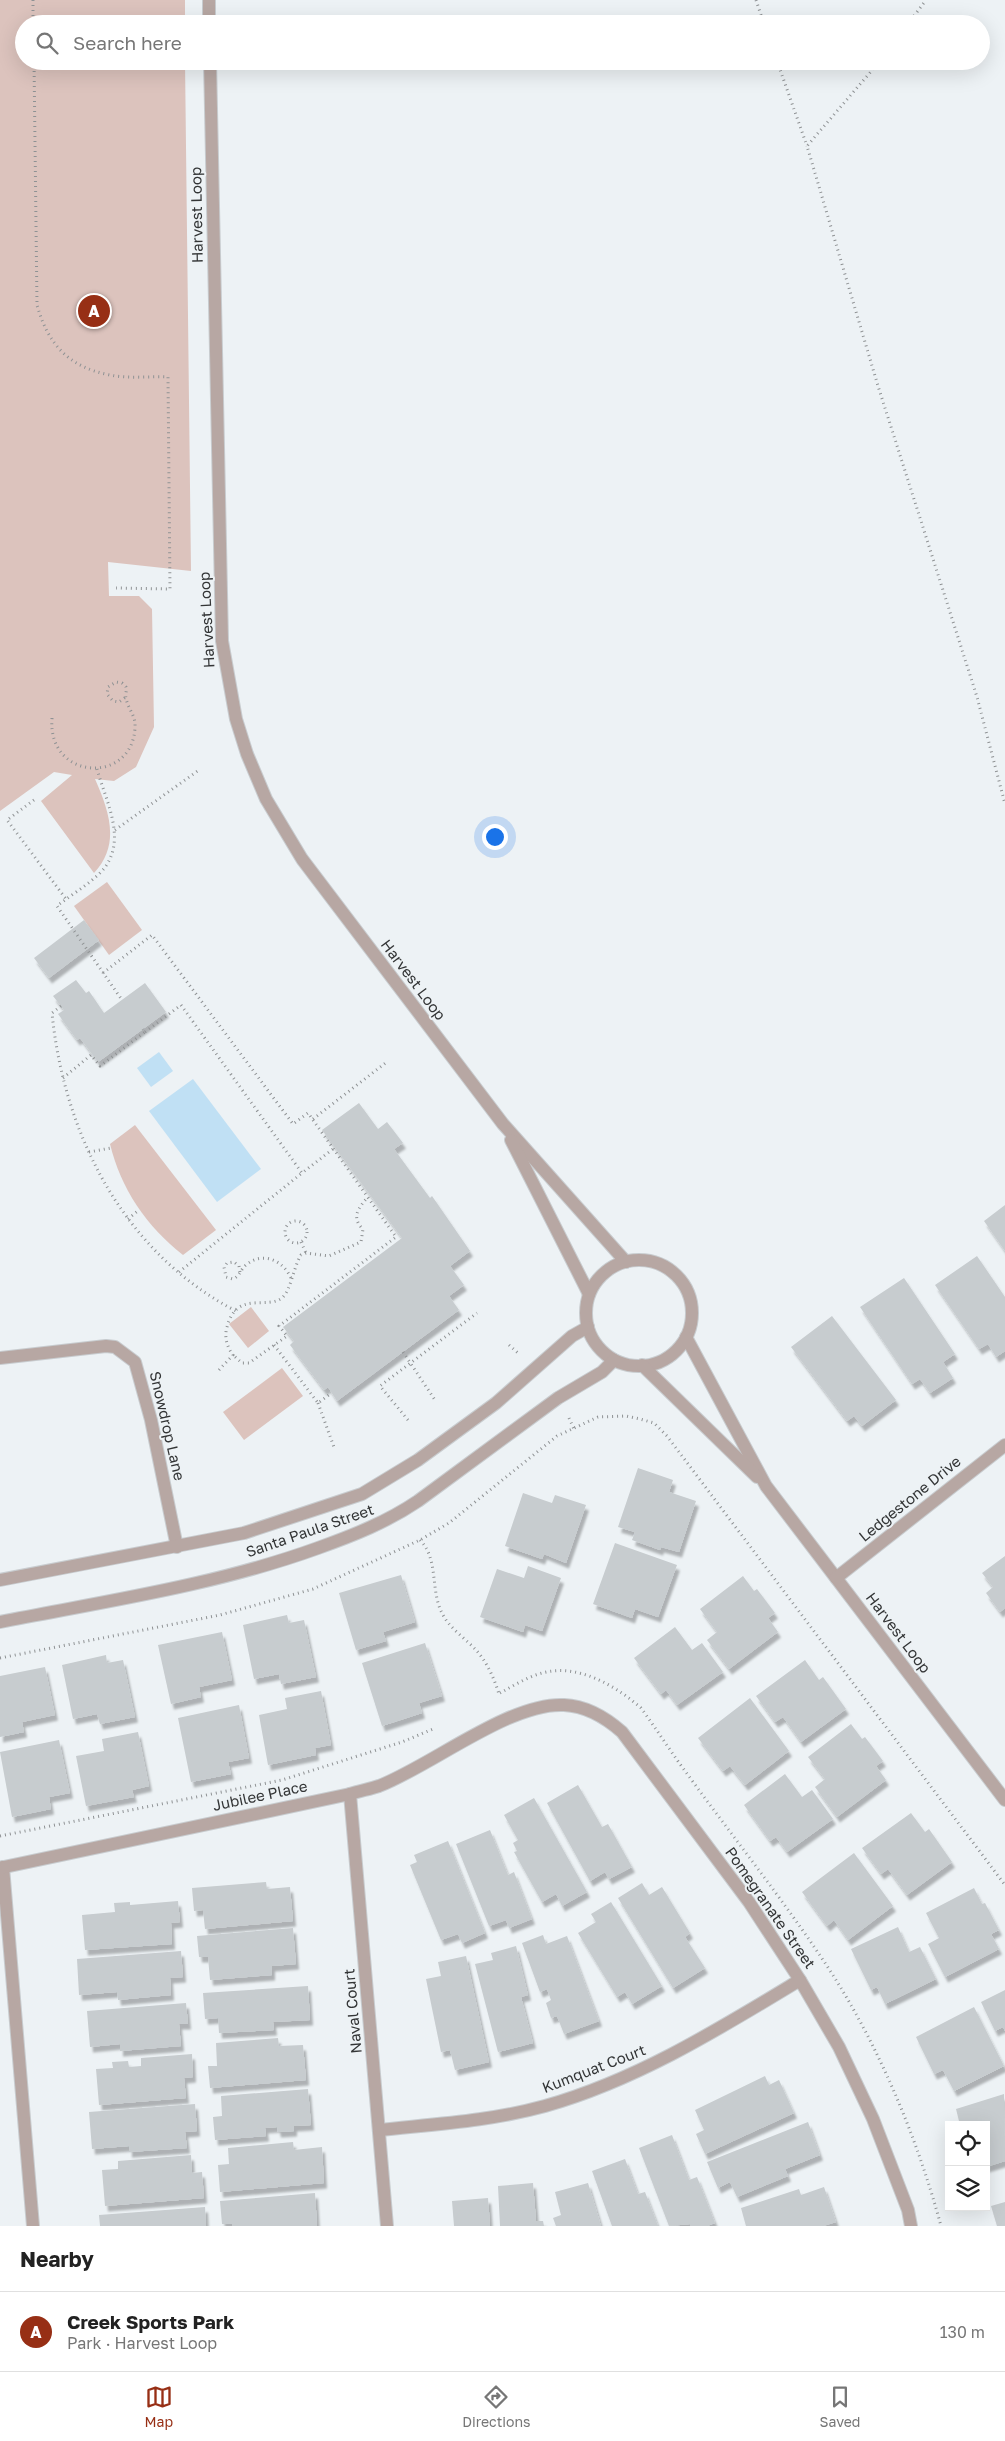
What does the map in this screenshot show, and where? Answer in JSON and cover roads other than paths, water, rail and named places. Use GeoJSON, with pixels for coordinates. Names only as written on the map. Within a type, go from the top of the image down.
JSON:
{"type":"FeatureCollection","features":[{"type":"Feature","properties":{"kind":"street"},"geometry":{"type":"LineString","coordinates":[[209,0],[209,15]]}},
{"type":"Feature","properties":{"kind":"street","name":"Harvest Loop"},"geometry":{"type":"LineString","coordinates":[[210,70],[222,641],[236,719],[266,799],[302,859],[503,1124],[626,1262]]}},
{"type":"Feature","properties":{"kind":"street","name":"Harvest Loop"},"geometry":{"type":"LineString","coordinates":[[503,1124],[589,1294]]}},
{"type":"Feature","properties":{"kind":"street"},"geometry":{"type":"LineString","coordinates":[[635,1260],[654,1262],[670,1270],[682,1283],[692,1310],[686,1337],[671,1355],[657,1362],[642,1366],[630,1365],[614,1360],[600,1350],[588,1327],[586,1316],[589,1294],[596,1282],[606,1272],[626,1262],[635,1260]]}},
{"type":"Feature","properties":{"kind":"street","name":"Santa Paula Street"},"geometry":{"type":"LineString","coordinates":[[0,1580],[244,1533],[362,1494],[418,1460],[496,1403],[572,1336],[588,1327]]}},
{"type":"Feature","properties":{"kind":"street","name":"Harvest Loop"},"geometry":{"type":"LineString","coordinates":[[686,1337],[766,1486]]}},
{"type":"Feature","properties":{"kind":"street","name":"Snowdrop Lane"},"geometry":{"type":"LineString","coordinates":[[0,1358],[106,1346],[115,1347],[135,1362],[151,1420],[177,1547]]}},
{"type":"Feature","properties":{"kind":"street","name":"Santa Paula Street"},"geometry":{"type":"LineString","coordinates":[[0,1622],[208,1581],[290,1558],[368,1530],[395,1517],[418,1502],[558,1398],[602,1372],[614,1360]]}},
{"type":"Feature","properties":{"kind":"street","name":"Harvest Loop"},"geometry":{"type":"LineString","coordinates":[[642,1366],[766,1486],[1005,1800]]}},
{"type":"Feature","properties":{"kind":"street","name":"Ledgestone Drive"},"geometry":{"type":"LineString","coordinates":[[836,1578],[1005,1444]]}},
{"type":"Feature","properties":{"kind":"street","name":"Pomegranate Street"},"geometry":{"type":"LineString","coordinates":[[512,1717],[542,1707],[570,1706],[598,1715],[622,1732],[749,1902],[800,1980],[839,2047],[873,2119],[908,2210],[911,2226]]}},
{"type":"Feature","properties":{"kind":"street","name":"Jubilee Place"},"geometry":{"type":"LineString","coordinates":[[1,1867],[350,1794],[380,1786],[512,1717]]}},
{"type":"Feature","properties":{"kind":"street","name":"Naval Court"},"geometry":{"type":"LineString","coordinates":[[350,1794],[387,2226]]}},
{"type":"Feature","properties":{"kind":"street"},"geometry":{"type":"LineString","coordinates":[[1,1867],[34,2226]]}},
{"type":"Feature","properties":{"kind":"street","name":"Kumquat Court"},"geometry":{"type":"LineString","coordinates":[[379,2130],[501,2116],[545,2106],[589,2092],[634,2074],[676,2052],[800,1980]]}},
{"type":"Feature","properties":{"kind":"water"},"geometry":{"type":"Polygon","coordinates":[[[159,1052],[173,1071],[151,1087],[137,1068],[159,1052]]]}},
{"type":"Feature","properties":{"kind":"water"},"geometry":{"type":"Polygon","coordinates":[[[193,1079],[261,1169],[217,1202],[149,1111],[193,1079]]]}},
{"type":"Feature","properties":{"kind":"place","name":"Creek Sports Park"},"geometry":{"type":"Point","coordinates":[94,311]}}]}
